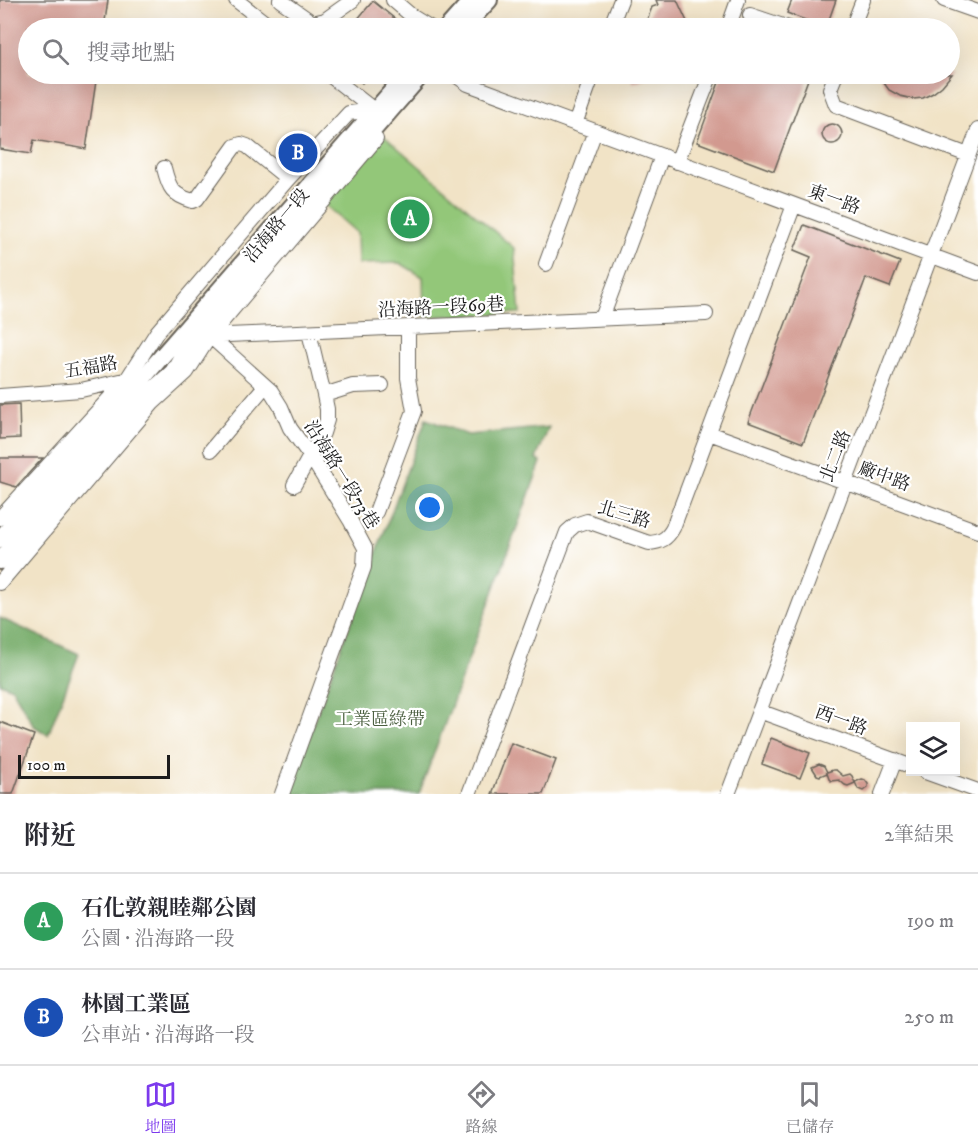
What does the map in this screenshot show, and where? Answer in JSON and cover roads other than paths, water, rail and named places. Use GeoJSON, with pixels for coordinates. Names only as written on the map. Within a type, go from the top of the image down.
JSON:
{"type":"FeatureCollection","features":[{"type":"Feature","properties":{"kind":"main road"},"geometry":{"type":"LineString","coordinates":[[456,18],[472,0]]}},
{"type":"Feature","properties":{"kind":"main road"},"geometry":{"type":"LineString","coordinates":[[472,18],[489,0]]}},
{"type":"Feature","properties":{"kind":"main road"},"geometry":{"type":"LineString","coordinates":[[379,114],[400,84]]}},
{"type":"Feature","properties":{"kind":"main road"},"geometry":{"type":"LineString","coordinates":[[379,114],[411,84]]}},
{"type":"Feature","properties":{"kind":"main road","name":"沿海路一段"},"geometry":{"type":"LineString","coordinates":[[0,539],[135,378],[194,336],[379,114]]}},
{"type":"Feature","properties":{"kind":"main road","name":"沿海路一段"},"geometry":{"type":"LineString","coordinates":[[0,561],[131,410],[180,372],[194,336]]}},
{"type":"Feature","properties":{"kind":"street"},"geometry":{"type":"LineString","coordinates":[[236,0],[259,18]]}},
{"type":"Feature","properties":{"kind":"street"},"geometry":{"type":"LineString","coordinates":[[280,0],[306,18]]}},
{"type":"Feature","properties":{"kind":"street"},"geometry":{"type":"LineString","coordinates":[[328,18],[353,0]]}},
{"type":"Feature","properties":{"kind":"street"},"geometry":{"type":"LineString","coordinates":[[393,0],[415,18]]}},
{"type":"Feature","properties":{"kind":"street"},"geometry":{"type":"LineString","coordinates":[[614,18],[621,0]]}},
{"type":"Feature","properties":{"kind":"street"},"geometry":{"type":"LineString","coordinates":[[732,18],[738,0]]}},
{"type":"Feature","properties":{"kind":"street"},"geometry":{"type":"LineString","coordinates":[[856,18],[863,0]]}},
{"type":"Feature","properties":{"kind":"street"},"geometry":{"type":"LineString","coordinates":[[944,0],[978,12]]}},
{"type":"Feature","properties":{"kind":"street"},"geometry":{"type":"LineString","coordinates":[[750,15],[759,18]]}},
{"type":"Feature","properties":{"kind":"street"},"geometry":{"type":"LineString","coordinates":[[341,84],[379,114]]}},
{"type":"Feature","properties":{"kind":"street","name":"東一路"},"geometry":{"type":"LineString","coordinates":[[468,84],[978,273]]}},
{"type":"Feature","properties":{"kind":"street"},"geometry":{"type":"LineString","coordinates":[[574,124],[589,84]]}},
{"type":"Feature","properties":{"kind":"street"},"geometry":{"type":"LineString","coordinates":[[677,162],[707,84]]}},
{"type":"Feature","properties":{"kind":"street"},"geometry":{"type":"LineString","coordinates":[[832,84],[830,89],[836,105],[968,155]]}},
{"type":"Feature","properties":{"kind":"street","name":"沿海路一段"},"geometry":{"type":"LineString","coordinates":[[0,518],[135,378],[157,332],[288,179],[349,113],[379,114],[378,136],[194,336]]}},
{"type":"Feature","properties":{"kind":"street","name":"北二路"},"geometry":{"type":"LineString","coordinates":[[728,794],[978,130]]}},
{"type":"Feature","properties":{"kind":"street"},"geometry":{"type":"LineString","coordinates":[[546,264],[595,131]]}},
{"type":"Feature","properties":{"kind":"street"},"geometry":{"type":"LineString","coordinates":[[164,168],[169,186],[174,193],[193,201],[198,199],[235,146],[242,144],[248,146],[288,179]]}},
{"type":"Feature","properties":{"kind":"street"},"geometry":{"type":"LineString","coordinates":[[602,318],[662,156]]}},
{"type":"Feature","properties":{"kind":"street","name":"北三路"},"geometry":{"type":"LineString","coordinates":[[469,794],[567,532],[575,525],[587,521],[649,543],[659,542],[669,536],[794,205]]}},
{"type":"Feature","properties":{"kind":"street","name":"沿海路一段69巷"},"geometry":{"type":"LineString","coordinates":[[194,336],[706,314]]}},
{"type":"Feature","properties":{"kind":"street"},"geometry":{"type":"LineString","coordinates":[[376,512],[414,411],[408,378],[408,327]]}},
{"type":"Feature","properties":{"kind":"street"},"geometry":{"type":"LineString","coordinates":[[294,485],[311,457],[327,420],[324,395],[309,332]]}},
{"type":"Feature","properties":{"kind":"street","name":"沿海路一段73巷"},"geometry":{"type":"LineString","coordinates":[[194,336],[271,391],[281,406],[290,428],[311,457],[365,548],[364,567],[282,794]]}},
{"type":"Feature","properties":{"kind":"street","name":"沿海路一段"},"geometry":{"type":"LineString","coordinates":[[0,584],[180,372]]}},
{"type":"Feature","properties":{"kind":"street","name":"五福路"},"geometry":{"type":"LineString","coordinates":[[0,396],[81,390],[135,378],[180,372]]}},
{"type":"Feature","properties":{"kind":"street"},"geometry":{"type":"LineString","coordinates":[[324,395],[353,386],[382,385]]}},
{"type":"Feature","properties":{"kind":"street"},"geometry":{"type":"LineString","coordinates":[[211,450],[265,386]]}},
{"type":"Feature","properties":{"kind":"street","name":"廠中路"},"geometry":{"type":"LineString","coordinates":[[709,433],[978,531]]}},
{"type":"Feature","properties":{"kind":"street","name":"西一路"},"geometry":{"type":"LineString","coordinates":[[759,711],[906,764]]}},
{"type":"Feature","properties":{"kind":"street"},"geometry":{"type":"LineString","coordinates":[[882,794],[895,760]]}},
{"type":"Feature","properties":{"kind":"street"},"geometry":{"type":"LineString","coordinates":[[939,776],[978,791]]}},
{"type":"Feature","properties":{"kind":"place","name":"林園工業區"},"geometry":{"type":"Point","coordinates":[298,153]}},
{"type":"Feature","properties":{"kind":"place","name":"石化敦親睦鄰公園"},"geometry":{"type":"Point","coordinates":[410,219]}},
{"type":"Feature","properties":{"kind":"park label","name":"工業區綠帶"},"geometry":{"type":"Point","coordinates":[380,720]}}]}
